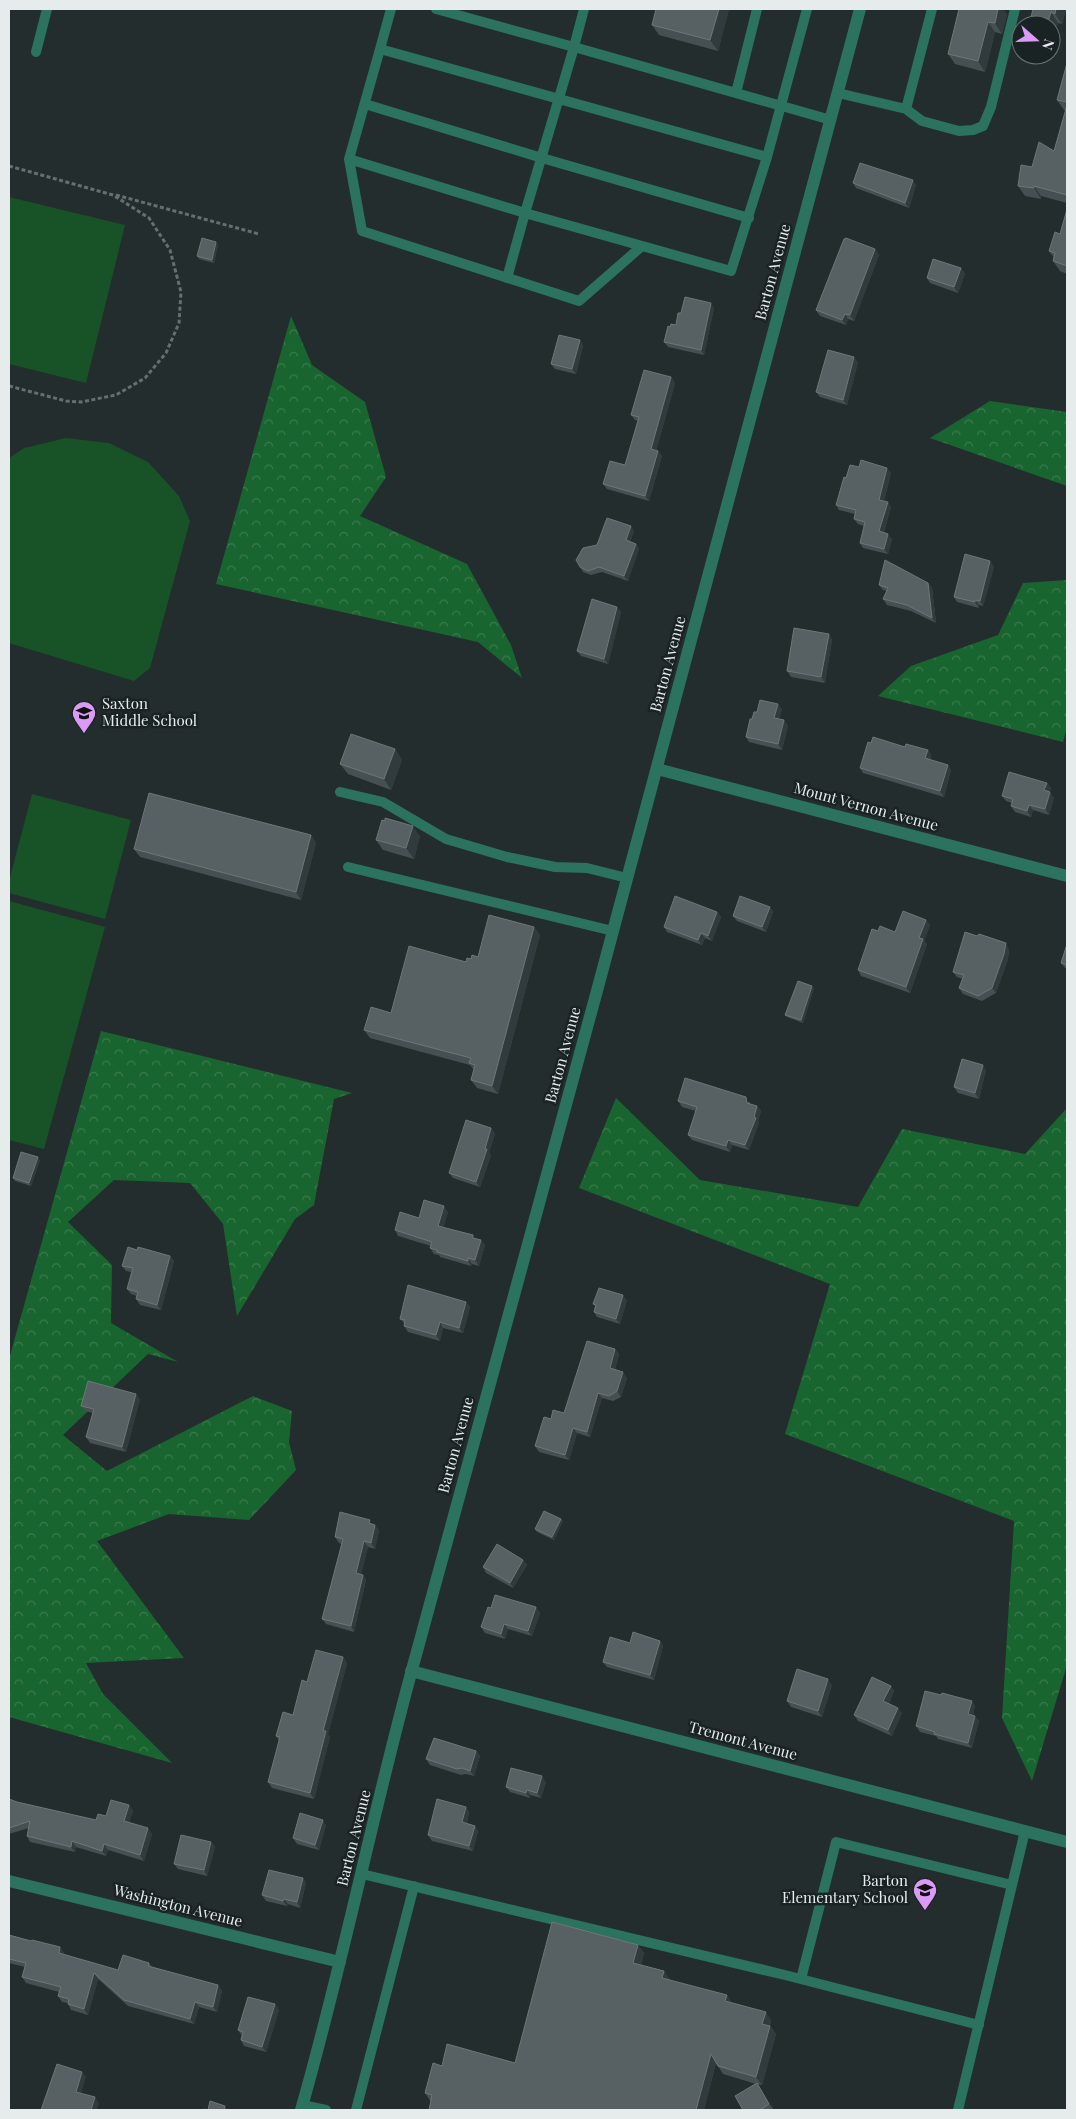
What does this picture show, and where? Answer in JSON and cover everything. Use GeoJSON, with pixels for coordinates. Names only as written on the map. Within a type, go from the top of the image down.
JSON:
{"type":"FeatureCollection","features":[{"type":"Feature","properties":{"kind":"street","name":"Barton Avenue"},"geometry":{"type":"LineString","coordinates":[[301,2108],[340,1962],[411,1671],[657,770],[860,9]]}},
{"type":"Feature","properties":{"kind":"street","name":"Mount Vernon Avenue"},"geometry":{"type":"LineString","coordinates":[[657,770],[1067,876]]}},
{"type":"Feature","properties":{"kind":"street","name":"Tremont Avenue"},"geometry":{"type":"LineString","coordinates":[[411,1671],[1067,1842]]}},
{"type":"Feature","properties":{"kind":"street","name":"Washington Avenue"},"geometry":{"type":"LineString","coordinates":[[9,1882],[340,1962]]}},
{"type":"Feature","properties":{"kind":"lane"},"geometry":{"type":"LineString","coordinates":[[36,52],[47,9]]}},
{"type":"Feature","properties":{"kind":"lane"},"geometry":{"type":"LineString","coordinates":[[390,9],[349,159],[362,231],[579,301],[642,246]]}},
{"type":"Feature","properties":{"kind":"lane"},"geometry":{"type":"LineString","coordinates":[[436,9],[831,120]]}},
{"type":"Feature","properties":{"kind":"lane"},"geometry":{"type":"LineString","coordinates":[[507,278],[584,9]]}},
{"type":"Feature","properties":{"kind":"lane"},"geometry":{"type":"LineString","coordinates":[[736,93],[757,9]]}},
{"type":"Feature","properties":{"kind":"lane"},"geometry":{"type":"LineString","coordinates":[[349,159],[526,213],[731,271],[768,157],[807,9]]}},
{"type":"Feature","properties":{"kind":"lane"},"geometry":{"type":"LineString","coordinates":[[906,109],[932,9]]}},
{"type":"Feature","properties":{"kind":"lane"},"geometry":{"type":"LineString","coordinates":[[838,93],[906,109],[922,121],[959,131],[973,130],[982,126],[991,108],[1015,9]]}},
{"type":"Feature","properties":{"kind":"lane"},"geometry":{"type":"LineString","coordinates":[[380,49],[768,157]]}},
{"type":"Feature","properties":{"kind":"lane"},"geometry":{"type":"LineString","coordinates":[[365,104],[749,218]]}},
{"type":"Feature","properties":{"kind":"lane"},"geometry":{"type":"LineString","coordinates":[[340,792],[383,802],[454,842],[526,861],[555,867],[586,868],[627,878]]}},
{"type":"Feature","properties":{"kind":"lane"},"geometry":{"type":"LineString","coordinates":[[348,867],[613,931]]}},
{"type":"Feature","properties":{"kind":"lane"},"geometry":{"type":"LineString","coordinates":[[958,2110],[1025,1831]]}},
{"type":"Feature","properties":{"kind":"lane"},"geometry":{"type":"LineString","coordinates":[[800,1979],[836,1842],[1012,1885]]}},
{"type":"Feature","properties":{"kind":"lane"},"geometry":{"type":"LineString","coordinates":[[362,1874],[800,1979],[979,2025]]}},
{"type":"Feature","properties":{"kind":"lane"},"geometry":{"type":"LineString","coordinates":[[356,2110],[414,1886]]}},
{"type":"Feature","properties":{"kind":"lane"},"geometry":{"type":"LineString","coordinates":[[301,2108],[326,2110]]}},
{"type":"Feature","properties":{"kind":"path"},"geometry":{"type":"LineString","coordinates":[[9,166],[259,234]]}},
{"type":"Feature","properties":{"kind":"path"},"geometry":{"type":"LineString","coordinates":[[9,386],[66,401],[81,402],[116,395],[145,378],[166,353],[179,323],[181,292],[170,250],[149,218],[113,194]]}},
{"type":"Feature","properties":{"kind":"green space"},"geometry":{"type":"Polygon","coordinates":[[[9,197],[125,225],[86,383],[9,364],[9,197]]]}},
{"type":"Feature","properties":{"kind":"green space"},"geometry":{"type":"Polygon","coordinates":[[[291,316],[312,365],[365,402],[386,477],[360,516],[467,564],[511,645],[522,678],[478,642],[216,584],[291,316]]]}},
{"type":"Feature","properties":{"kind":"green space"},"geometry":{"type":"Polygon","coordinates":[[[990,401],[1067,412],[1067,486],[930,438],[990,401]]]}},
{"type":"Feature","properties":{"kind":"green space"},"geometry":{"type":"Polygon","coordinates":[[[66,438],[109,443],[148,462],[179,496],[190,521],[150,668],[134,681],[9,643],[9,458],[24,448],[66,438]]]}},
{"type":"Feature","properties":{"kind":"green space"},"geometry":{"type":"Polygon","coordinates":[[[1067,580],[1067,727],[1063,742],[878,696],[911,666],[998,635],[1023,583],[1067,580]]]}},
{"type":"Feature","properties":{"kind":"green space"},"geometry":{"type":"Polygon","coordinates":[[[32,794],[131,820],[105,919],[9,893],[9,881],[32,794]]]}},
{"type":"Feature","properties":{"kind":"green space"},"geometry":{"type":"Polygon","coordinates":[[[9,901],[105,927],[44,1149],[9,1140],[9,901]]]}},
{"type":"Feature","properties":{"kind":"green space"},"geometry":{"type":"Polygon","coordinates":[[[101,1031],[352,1093],[334,1099],[314,1205],[295,1219],[237,1316],[223,1224],[190,1183],[114,1180],[68,1222],[112,1265],[111,1323],[178,1362],[148,1354],[63,1435],[107,1471],[253,1396],[292,1411],[289,1442],[296,1470],[249,1520],[169,1514],[97,1541],[184,1658],[86,1663],[103,1694],[172,1763],[9,1717],[9,1359],[101,1031]]]}},
{"type":"Feature","properties":{"kind":"green space"},"geometry":{"type":"Polygon","coordinates":[[[616,1098],[700,1180],[858,1207],[902,1129],[1025,1154],[1067,1108],[1067,1665],[1032,1781],[1002,1718],[1014,1521],[785,1434],[830,1284],[579,1188],[616,1098]]]}},
{"type":"Feature","properties":{"kind":"building"},"geometry":{"type":"Polygon","coordinates":[[[656,9],[719,9],[710,40],[652,25],[656,9]]]}},
{"type":"Feature","properties":{"kind":"building"},"geometry":{"type":"Polygon","coordinates":[[[959,9],[998,9],[995,23],[988,22],[978,61],[948,54],[959,9]]]}},
{"type":"Feature","properties":{"kind":"building"},"geometry":{"type":"Polygon","coordinates":[[[1033,9],[1056,9],[1055,14],[1051,12],[1050,15],[1032,15],[1033,9]]]}},
{"type":"Feature","properties":{"kind":"building"},"geometry":{"type":"Polygon","coordinates":[[[1067,63],[1067,102],[1057,100],[1067,63]]]}},
{"type":"Feature","properties":{"kind":"building"},"geometry":{"type":"Polygon","coordinates":[[[1067,105],[1067,195],[1034,186],[1034,188],[1018,186],[1021,165],[1032,167],[1039,142],[1054,151],[1067,105]]]}},
{"type":"Feature","properties":{"kind":"building"},"geometry":{"type":"Polygon","coordinates":[[[860,163],[913,180],[905,203],[853,183],[860,163]]]}},
{"type":"Feature","properties":{"kind":"building"},"geometry":{"type":"Polygon","coordinates":[[[1067,209],[1067,266],[1053,261],[1055,253],[1049,251],[1055,232],[1060,234],[1067,209]]]}},
{"type":"Feature","properties":{"kind":"building"},"geometry":{"type":"Polygon","coordinates":[[[202,238],[216,242],[212,260],[197,256],[202,238]]]}},
{"type":"Feature","properties":{"kind":"building"},"geometry":{"type":"Polygon","coordinates":[[[846,238],[875,249],[850,315],[845,314],[842,320],[816,310],[846,238]]]}},
{"type":"Feature","properties":{"kind":"building"},"geometry":{"type":"Polygon","coordinates":[[[933,259],[961,268],[954,287],[927,278],[933,259]]]}},
{"type":"Feature","properties":{"kind":"building"},"geometry":{"type":"Polygon","coordinates":[[[685,297],[711,303],[701,350],[664,342],[668,326],[670,327],[671,324],[676,325],[678,313],[681,313],[685,297]]]}},
{"type":"Feature","properties":{"kind":"building"},"geometry":{"type":"Polygon","coordinates":[[[559,335],[580,340],[572,369],[551,364],[559,335]]]}},
{"type":"Feature","properties":{"kind":"building"},"geometry":{"type":"Polygon","coordinates":[[[828,350],[854,357],[843,400],[816,392],[828,350]]]}},
{"type":"Feature","properties":{"kind":"building"},"geometry":{"type":"Polygon","coordinates":[[[644,370],[671,377],[651,449],[658,451],[645,496],[603,484],[610,461],[625,465],[639,417],[631,415],[644,370]]]}},
{"type":"Feature","properties":{"kind":"building"},"geometry":{"type":"Polygon","coordinates":[[[861,460],[887,468],[879,500],[888,502],[879,531],[888,534],[884,549],[860,543],[865,522],[854,519],[856,510],[836,505],[844,477],[846,478],[850,465],[859,467],[861,460]]]}},
{"type":"Feature","properties":{"kind":"building"},"geometry":{"type":"Polygon","coordinates":[[[607,518],[631,526],[626,540],[636,544],[624,576],[599,567],[588,571],[580,567],[576,560],[583,548],[597,545],[607,518]]]}},
{"type":"Feature","properties":{"kind":"building"},"geometry":{"type":"Polygon","coordinates":[[[965,554],[990,561],[980,601],[975,600],[975,602],[954,597],[965,554]]]}},
{"type":"Feature","properties":{"kind":"building"},"geometry":{"type":"Polygon","coordinates":[[[885,560],[928,583],[932,618],[907,605],[883,599],[888,588],[879,585],[885,560]]]}},
{"type":"Feature","properties":{"kind":"building"},"geometry":{"type":"Polygon","coordinates":[[[592,599],[617,607],[604,659],[577,651],[592,599]]]}},
{"type":"Feature","properties":{"kind":"building"},"geometry":{"type":"Polygon","coordinates":[[[794,628],[829,634],[821,677],[787,671],[794,628]]]}},
{"type":"Feature","properties":{"kind":"building"},"geometry":{"type":"Polygon","coordinates":[[[760,700],[778,704],[774,718],[784,720],[778,744],[746,737],[750,719],[752,719],[754,712],[757,712],[760,700]]]}},
{"type":"Feature","properties":{"kind":"building"},"geometry":{"type":"Polygon","coordinates":[[[351,734],[395,749],[384,779],[340,764],[351,734]]]}},
{"type":"Feature","properties":{"kind":"building"},"geometry":{"type":"Polygon","coordinates":[[[873,737],[905,747],[906,744],[928,750],[925,758],[948,765],[940,791],[860,768],[868,742],[871,743],[873,737]]]}},
{"type":"Feature","properties":{"kind":"building"},"geometry":{"type":"Polygon","coordinates":[[[1009,772],[1047,783],[1044,790],[1050,792],[1045,809],[1029,805],[1027,811],[1011,806],[1013,799],[1002,796],[1009,772]]]}},
{"type":"Feature","properties":{"kind":"building"},"geometry":{"type":"Polygon","coordinates":[[[149,793],[311,835],[296,892],[134,849],[149,793]]]}},
{"type":"Feature","properties":{"kind":"building"},"geometry":{"type":"Polygon","coordinates":[[[385,818],[413,826],[406,848],[376,840],[382,820],[385,821],[385,818]]]}},
{"type":"Feature","properties":{"kind":"building"},"geometry":{"type":"Polygon","coordinates":[[[675,896],[717,912],[708,936],[701,933],[698,940],[664,927],[675,896]]]}},
{"type":"Feature","properties":{"kind":"building"},"geometry":{"type":"Polygon","coordinates":[[[740,896],[770,907],[762,927],[733,916],[740,896]]]}},
{"type":"Feature","properties":{"kind":"building"},"geometry":{"type":"Polygon","coordinates":[[[903,911],[926,920],[919,938],[923,939],[906,987],[858,970],[872,929],[878,931],[880,926],[895,932],[903,911]]]}},
{"type":"Feature","properties":{"kind":"building"},"geometry":{"type":"Polygon","coordinates":[[[489,915],[534,927],[492,1086],[471,1080],[475,1065],[469,1063],[471,1058],[364,1030],[371,1007],[391,1013],[409,946],[466,962],[467,958],[471,959],[472,955],[478,957],[489,915]]]}},
{"type":"Feature","properties":{"kind":"building"},"geometry":{"type":"Polygon","coordinates":[[[965,932],[977,936],[979,934],[1006,943],[992,988],[978,996],[959,988],[964,975],[953,972],[965,932]]]}},
{"type":"Feature","properties":{"kind":"building"},"geometry":{"type":"Polygon","coordinates":[[[1067,944],[1067,965],[1061,963],[1067,944]]]}},
{"type":"Feature","properties":{"kind":"building"},"geometry":{"type":"Polygon","coordinates":[[[798,981],[812,986],[801,1020],[785,1015],[798,981]]]}},
{"type":"Feature","properties":{"kind":"building"},"geometry":{"type":"Polygon","coordinates":[[[962,1059],[983,1065],[975,1093],[954,1087],[962,1059]]]}},
{"type":"Feature","properties":{"kind":"building"},"geometry":{"type":"Polygon","coordinates":[[[685,1078],[746,1097],[747,1103],[757,1106],[754,1117],[756,1118],[745,1145],[728,1140],[726,1146],[688,1135],[697,1107],[678,1101],[685,1078]]]}},
{"type":"Feature","properties":{"kind":"building"},"geometry":{"type":"Polygon","coordinates":[[[466,1120],[491,1128],[485,1149],[487,1149],[476,1182],[449,1173],[466,1120]]]}},
{"type":"Feature","properties":{"kind":"building"},"geometry":{"type":"Polygon","coordinates":[[[21,1152],[38,1157],[29,1183],[13,1178],[21,1152]]]}},
{"type":"Feature","properties":{"kind":"building"},"geometry":{"type":"Polygon","coordinates":[[[424,1200],[444,1206],[438,1226],[473,1235],[473,1238],[481,1240],[475,1260],[468,1258],[468,1261],[437,1252],[437,1250],[430,1248],[432,1242],[395,1230],[400,1212],[419,1218],[424,1200]]]}},
{"type":"Feature","properties":{"kind":"building"},"geometry":{"type":"Polygon","coordinates":[[[128,1247],[137,1250],[138,1247],[170,1256],[157,1305],[136,1299],[138,1292],[127,1289],[133,1268],[122,1266],[128,1247]]]}},
{"type":"Feature","properties":{"kind":"building"},"geometry":{"type":"Polygon","coordinates":[[[408,1285],[466,1302],[459,1328],[440,1322],[436,1335],[404,1326],[405,1320],[400,1319],[408,1285]]]}},
{"type":"Feature","properties":{"kind":"building"},"geometry":{"type":"Polygon","coordinates":[[[599,1288],[623,1295],[616,1319],[594,1312],[596,1305],[593,1304],[599,1288]]]}},
{"type":"Feature","properties":{"kind":"building"},"geometry":{"type":"Polygon","coordinates":[[[587,1341],[615,1349],[610,1368],[623,1372],[617,1391],[609,1396],[598,1393],[587,1432],[573,1428],[565,1455],[535,1446],[544,1417],[551,1419],[553,1410],[564,1413],[587,1341]]]}},
{"type":"Feature","properties":{"kind":"building"},"geometry":{"type":"Polygon","coordinates":[[[88,1381],[136,1394],[122,1447],[86,1437],[94,1409],[81,1406],[88,1381]]]}},
{"type":"Feature","properties":{"kind":"building"},"geometry":{"type":"Polygon","coordinates":[[[544,1511],[561,1519],[552,1537],[535,1529],[544,1511]]]}},
{"type":"Feature","properties":{"kind":"building"},"geometry":{"type":"Polygon","coordinates":[[[340,1512],[370,1520],[369,1523],[375,1525],[371,1543],[364,1541],[356,1573],[363,1575],[351,1626],[322,1619],[343,1539],[335,1537],[340,1512]]]}},
{"type":"Feature","properties":{"kind":"building"},"geometry":{"type":"Polygon","coordinates":[[[497,1544],[523,1560],[510,1583],[483,1567],[497,1544]]]}},
{"type":"Feature","properties":{"kind":"building"},"geometry":{"type":"Polygon","coordinates":[[[495,1595],[536,1607],[528,1631],[504,1624],[501,1634],[481,1627],[488,1607],[491,1608],[495,1595]]]}},
{"type":"Feature","properties":{"kind":"building"},"geometry":{"type":"Polygon","coordinates":[[[633,1632],[660,1641],[650,1675],[603,1662],[610,1637],[630,1643],[633,1632]]]}},
{"type":"Feature","properties":{"kind":"building"},"geometry":{"type":"Polygon","coordinates":[[[316,1650],[343,1657],[323,1731],[326,1731],[310,1793],[268,1782],[280,1737],[276,1736],[283,1712],[293,1715],[302,1680],[307,1682],[316,1650]]]}},
{"type":"Feature","properties":{"kind":"building"},"geometry":{"type":"Polygon","coordinates":[[[797,1669],[828,1679],[818,1711],[787,1701],[797,1669]]]}},
{"type":"Feature","properties":{"kind":"building"},"geometry":{"type":"Polygon","coordinates":[[[872,1677],[891,1686],[883,1701],[898,1708],[888,1730],[854,1715],[872,1677]]]}},
{"type":"Feature","properties":{"kind":"building"},"geometry":{"type":"Polygon","coordinates":[[[925,1691],[941,1695],[942,1693],[972,1701],[968,1714],[975,1716],[968,1743],[934,1734],[935,1732],[916,1726],[925,1691]]]}},
{"type":"Feature","properties":{"kind":"building"},"geometry":{"type":"Polygon","coordinates":[[[434,1738],[476,1751],[470,1771],[426,1759],[434,1738]]]}},
{"type":"Feature","properties":{"kind":"building"},"geometry":{"type":"Polygon","coordinates":[[[511,1768],[542,1776],[537,1793],[527,1790],[526,1793],[506,1787],[511,1768]]]}},
{"type":"Feature","properties":{"kind":"building"},"geometry":{"type":"Polygon","coordinates":[[[9,1799],[96,1820],[98,1814],[106,1816],[111,1800],[129,1805],[124,1821],[148,1828],[140,1855],[104,1844],[102,1851],[72,1841],[71,1847],[27,1836],[30,1821],[9,1828],[9,1799]]]}},
{"type":"Feature","properties":{"kind":"building"},"geometry":{"type":"Polygon","coordinates":[[[437,1799],[466,1807],[462,1822],[475,1826],[469,1846],[428,1835],[437,1799]]]}},
{"type":"Feature","properties":{"kind":"building"},"geometry":{"type":"Polygon","coordinates":[[[300,1813],[323,1820],[315,1845],[293,1838],[300,1813]]]}},
{"type":"Feature","properties":{"kind":"building"},"geometry":{"type":"Polygon","coordinates":[[[181,1835],[211,1842],[204,1870],[174,1864],[181,1835]]]}},
{"type":"Feature","properties":{"kind":"building"},"geometry":{"type":"Polygon","coordinates":[[[269,1870],[303,1878],[297,1902],[284,1899],[283,1901],[262,1895],[269,1870]]]}},
{"type":"Feature","properties":{"kind":"building"},"geometry":{"type":"Polygon","coordinates":[[[552,1922],[638,1945],[633,1963],[664,1971],[662,1978],[727,1995],[725,2001],[766,2012],[762,2024],[770,2026],[756,2077],[718,2066],[711,2054],[696,2110],[429,2110],[432,2095],[425,2093],[433,2063],[442,2066],[447,2044],[515,2063],[552,1922]]]}},
{"type":"Feature","properties":{"kind":"building"},"geometry":{"type":"Polygon","coordinates":[[[9,1935],[60,1947],[59,1953],[118,1970],[123,1955],[149,1963],[148,1966],[218,1985],[213,2007],[195,2002],[190,2019],[124,2000],[94,1973],[84,2009],[68,2004],[69,1999],[58,1996],[61,1987],[22,1977],[26,1963],[9,1959],[9,1935]]]}},
{"type":"Feature","properties":{"kind":"building"},"geometry":{"type":"Polygon","coordinates":[[[248,1997],[275,2004],[262,2047],[241,2040],[243,2032],[238,2030],[248,1997]]]}},
{"type":"Feature","properties":{"kind":"building"},"geometry":{"type":"Polygon","coordinates":[[[57,2064],[82,2072],[76,2092],[95,2097],[91,2110],[41,2110],[57,2064]]]}},
{"type":"Feature","properties":{"kind":"building"},"geometry":{"type":"Polygon","coordinates":[[[757,2083],[769,2104],[760,2110],[743,2110],[735,2096],[757,2083]]]}},
{"type":"Feature","properties":{"kind":"building"},"geometry":{"type":"Polygon","coordinates":[[[210,2101],[225,2106],[224,2110],[208,2110],[210,2101]]]}},
{"type":"Feature","properties":{"kind":"place","name":"Saxton Middle School"},"geometry":{"type":"Point","coordinates":[84,734]}},
{"type":"Feature","properties":{"kind":"place","name":"Barton Elementary School"},"geometry":{"type":"Point","coordinates":[925,1911]}}]}
